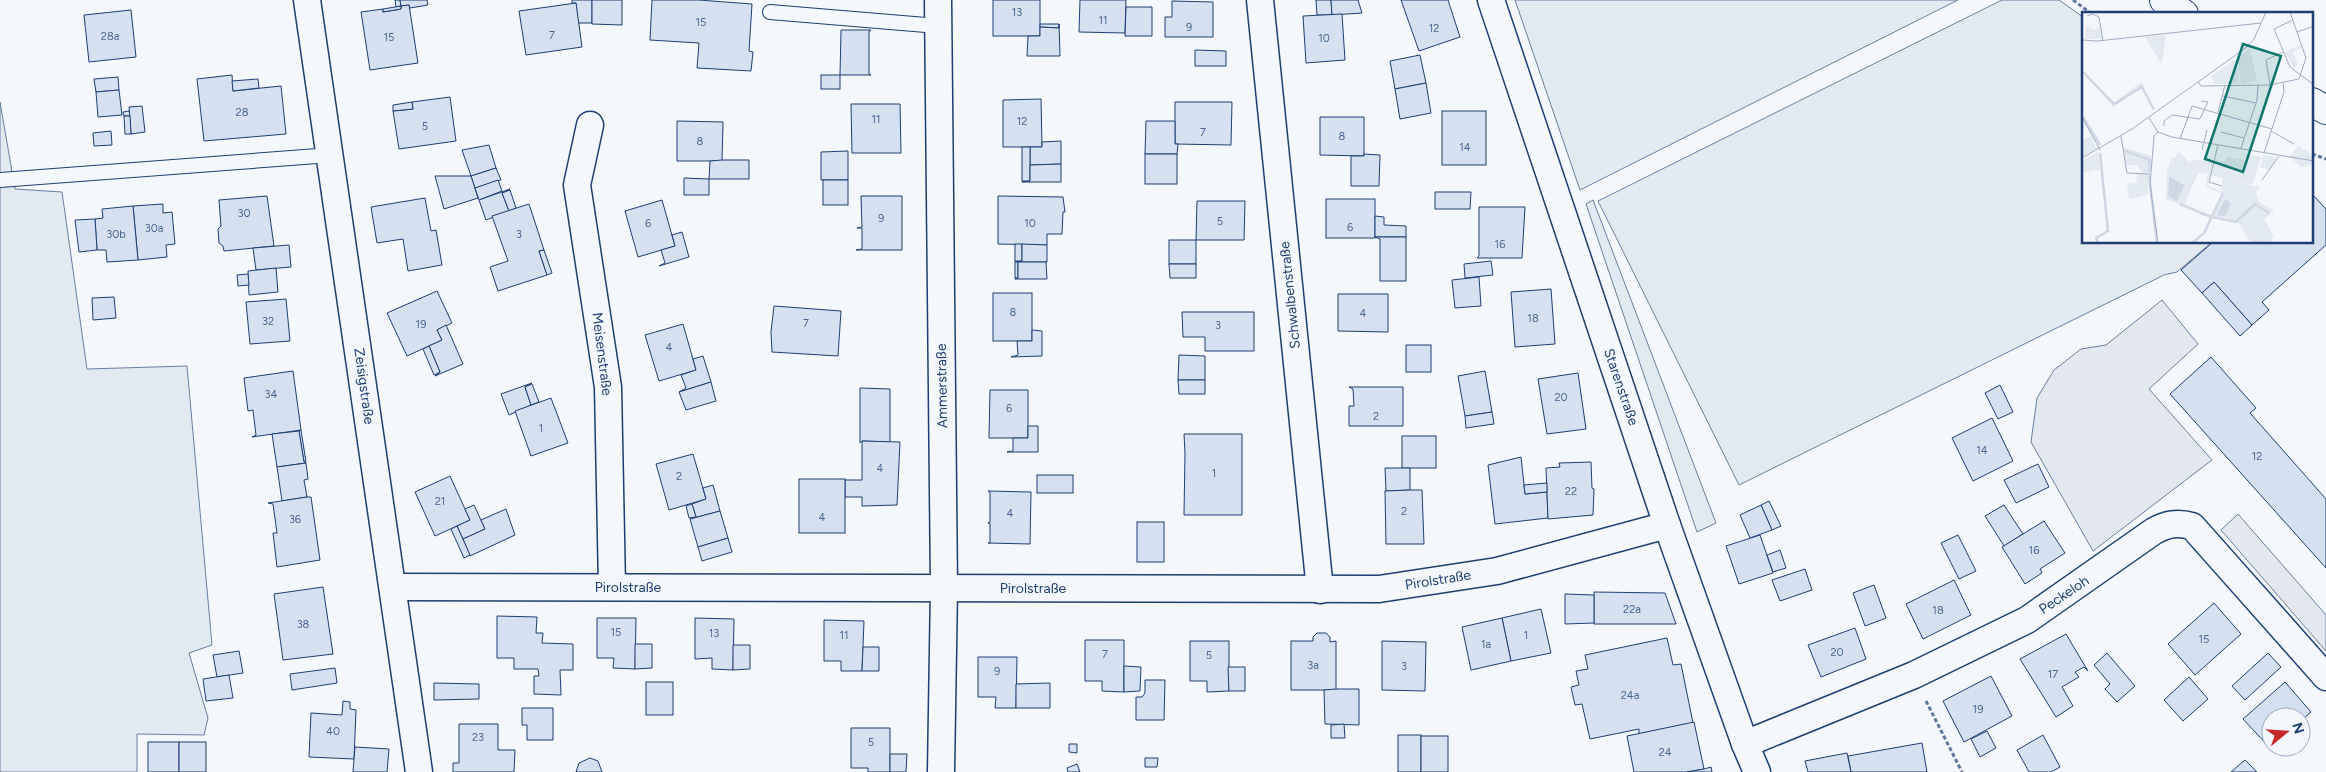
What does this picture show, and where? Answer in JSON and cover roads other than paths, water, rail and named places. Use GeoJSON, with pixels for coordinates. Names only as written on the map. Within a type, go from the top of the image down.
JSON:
{"type":"FeatureCollection","features":[{"type":"Feature","properties":{"kind":"main road"},"geometry":{"type":"LineString","coordinates":[[2164,0],[2181,12]]}},
{"type":"Feature","properties":{"kind":"main road"},"geometry":{"type":"LineString","coordinates":[[2314,103],[2326,110]]}},
{"type":"Feature","properties":{"kind":"street","name":"Zeisigstraße"},"geometry":{"type":"LineString","coordinates":[[307,0],[331,155],[418,772]]}},
{"type":"Feature","properties":{"kind":"street","name":"Ammerstraße"},"geometry":{"type":"LineString","coordinates":[[938,0],[944,588],[941,772]]}},
{"type":"Feature","properties":{"kind":"street","name":"Schwalbenstraße"},"geometry":{"type":"LineString","coordinates":[[1260,0],[1320,590]]}},
{"type":"Feature","properties":{"kind":"street","name":"Starenstraße"},"geometry":{"type":"LineString","coordinates":[[1491,0],[1667,525],[1745,744],[1757,772]]}},
{"type":"Feature","properties":{"kind":"street","name":"Meisenstraße"},"geometry":{"type":"LineString","coordinates":[[590,125],[577,185],[608,387],[612,587]]}},
{"type":"Feature","properties":{"kind":"street","name":"Peckeloh"},"geometry":{"type":"LineString","coordinates":[[1745,744],[1914,675],[2027,620],[2154,531],[2167,524],[2179,523],[2192,526],[2326,677]]}},
{"type":"Feature","properties":{"kind":"street","name":"Pirolstraße"},"geometry":{"type":"LineString","coordinates":[[392,587],[1379,589],[1497,571],[1667,525]]}},
{"type":"Feature","properties":{"kind":"lane"},"geometry":{"type":"LineString","coordinates":[[770,12],[938,26]]}},
{"type":"Feature","properties":{"kind":"lane"},"geometry":{"type":"LineString","coordinates":[[0,180],[331,155]]}}]}
